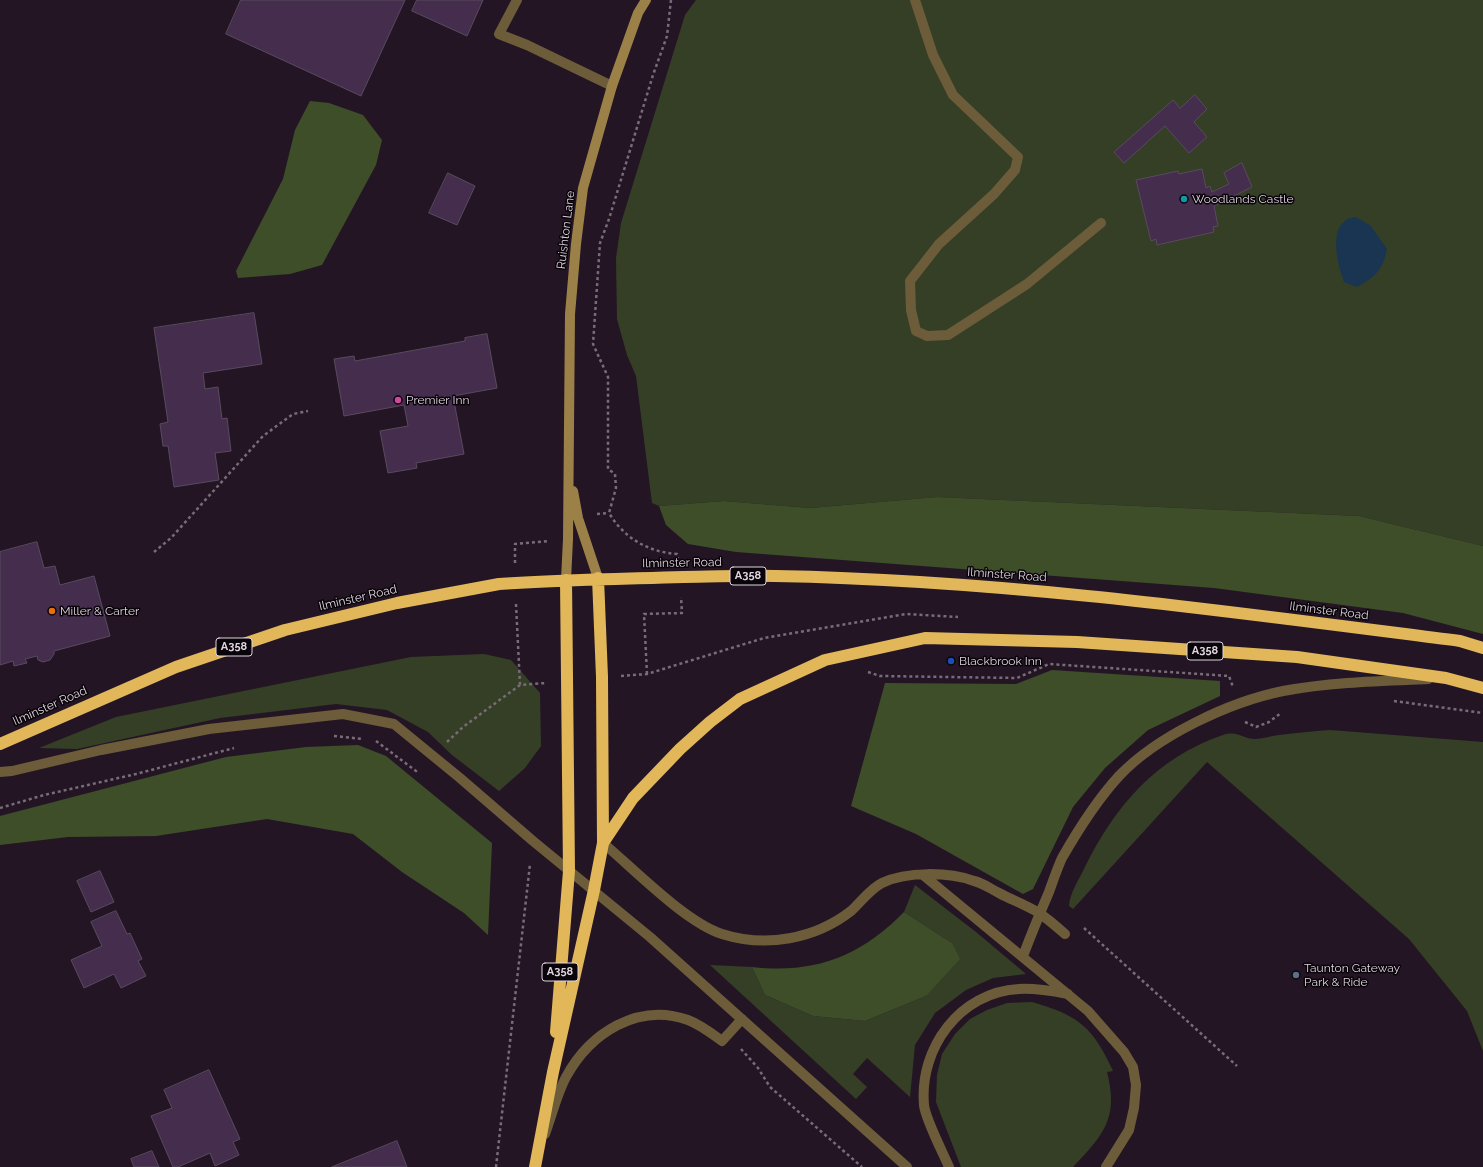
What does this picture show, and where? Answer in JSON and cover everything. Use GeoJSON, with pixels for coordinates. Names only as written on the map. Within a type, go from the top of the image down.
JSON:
{"type":"FeatureCollection","features":[{"type":"Feature","properties":{"kind":"highway","name":"Ilminster Road"},"geometry":{"type":"LineString","coordinates":[[0,744],[176,667],[285,630],[397,603],[499,584],[598,578],[774,576],[892,581],[1035,591],[1204,609],[1460,641],[1483,648]]}},
{"type":"Feature","properties":{"kind":"highway","name":"A358"},"geometry":{"type":"LineString","coordinates":[[535,1167],[553,1072],[594,890],[603,843],[602,677],[598,578]]}},
{"type":"Feature","properties":{"kind":"highway","name":"A358"},"geometry":{"type":"LineString","coordinates":[[553,1072],[569,871],[566,580]]}},
{"type":"Feature","properties":{"kind":"highway","name":"A358"},"geometry":{"type":"LineString","coordinates":[[603,843],[633,798],[680,749],[710,722],[740,699],[825,660],[924,638],[1077,642],[1297,657],[1446,678],[1483,688]]}},
{"type":"Feature","properties":{"kind":"street","name":"Ruishton Lane"},"geometry":{"type":"LineString","coordinates":[[566,580],[569,473],[570,314],[576,244],[584,188],[612,86],[638,13],[646,0]]}},
{"type":"Feature","properties":{"kind":"street","name":"Ruishton Lane"},"geometry":{"type":"LineString","coordinates":[[569,473],[578,518],[598,578]]}},
{"type":"Feature","properties":{"kind":"lane"},"geometry":{"type":"LineString","coordinates":[[517,0],[499,34],[527,45],[612,86]]}},
{"type":"Feature","properties":{"kind":"lane"},"geometry":{"type":"LineString","coordinates":[[915,0],[933,55],[953,95],[1018,157],[1015,170],[994,194],[939,244],[910,281],[912,310],[916,330],[927,336],[948,335],[1027,284],[1101,223]]}},
{"type":"Feature","properties":{"kind":"lane"},"geometry":{"type":"LineString","coordinates":[[1022,956],[1062,859],[1098,802],[1119,776],[1148,751],[1174,733],[1240,704],[1283,691],[1358,682],[1446,678]]}},
{"type":"Feature","properties":{"kind":"lane"},"geometry":{"type":"LineString","coordinates":[[0,772],[12,771],[101,750],[209,729],[343,714],[394,724],[460,778],[533,842],[650,937],[907,1167]]}},
{"type":"Feature","properties":{"kind":"lane"},"geometry":{"type":"LineString","coordinates":[[603,843],[679,908],[701,924],[722,934],[743,939],[766,941],[789,939],[811,933],[832,923],[851,910],[881,884],[895,878],[923,875],[943,875],[974,881],[1039,913],[1065,934]]}},
{"type":"Feature","properties":{"kind":"lane"},"geometry":{"type":"LineString","coordinates":[[923,875],[1068,994],[1098,1023],[1124,1052],[1133,1067],[1136,1084],[1134,1108],[1129,1130],[1106,1167]]}},
{"type":"Feature","properties":{"kind":"lane"},"geometry":{"type":"LineString","coordinates":[[949,1167],[924,1107],[923,1081],[928,1059],[935,1043],[945,1028],[962,1011],[976,1002],[997,993],[1018,989],[1039,989],[1068,994]]}},
{"type":"Feature","properties":{"kind":"lane"},"geometry":{"type":"LineString","coordinates":[[538,1155],[566,1078],[577,1060],[591,1044],[607,1030],[627,1020],[648,1014],[669,1015],[688,1020],[706,1029],[722,1041],[742,1019]]}},
{"type":"Feature","properties":{"kind":"path"},"geometry":{"type":"LineString","coordinates":[[608,469],[608,376],[593,344],[600,244],[653,75],[667,36],[671,0]]}},
{"type":"Feature","properties":{"kind":"path"},"geometry":{"type":"LineString","coordinates":[[154,552],[181,527],[263,436],[293,414],[308,411]]}},
{"type":"Feature","properties":{"kind":"path"},"geometry":{"type":"LineString","coordinates":[[866,672],[880,676],[1017,678],[1049,664],[1229,676],[1246,722]]}},
{"type":"Feature","properties":{"kind":"path"},"geometry":{"type":"LineString","coordinates":[[602,677],[647,674]]}},
{"type":"Feature","properties":{"kind":"path"},"geometry":{"type":"LineString","coordinates":[[330,735],[376,741],[416,771],[431,755],[463,727],[520,685],[568,682]]}},
{"type":"Feature","properties":{"kind":"path"},"geometry":{"type":"LineString","coordinates":[[1387,701],[1410,702],[1483,713]]}},
{"type":"Feature","properties":{"kind":"path"},"geometry":{"type":"LineString","coordinates":[[1239,723],[1246,722],[1256,727],[1269,722],[1284,710]]}},
{"type":"Feature","properties":{"kind":"path"},"geometry":{"type":"LineString","coordinates":[[0,808],[44,795],[136,774],[237,747]]}},
{"type":"Feature","properties":{"kind":"path"},"geometry":{"type":"LineString","coordinates":[[496,1167],[533,842]]}},
{"type":"Feature","properties":{"kind":"path"},"geometry":{"type":"LineString","coordinates":[[1079,924],[1238,1066]]}},
{"type":"Feature","properties":{"kind":"path"},"geometry":{"type":"LineString","coordinates":[[726,1036],[739,1046],[758,1068],[770,1087],[862,1167]]}},
{"type":"Feature","properties":{"kind":"green space"},"geometry":{"type":"Polygon","coordinates":[[[696,0],[1483,0],[1483,546],[1359,516],[937,497],[810,508],[724,501],[659,506],[652,503],[636,376],[627,355],[617,319],[616,258],[621,223],[685,15],[696,0]]]}},
{"type":"Feature","properties":{"kind":"green space"},"geometry":{"type":"Polygon","coordinates":[[[310,101],[329,103],[363,115],[382,140],[376,165],[322,265],[290,274],[238,278],[236,271],[283,179],[295,130],[310,101]]]}},
{"type":"Feature","properties":{"kind":"green space"},"geometry":{"type":"Polygon","coordinates":[[[937,497],[1359,516],[1483,546],[1483,634],[1403,613],[1214,588],[736,552],[688,544],[666,525],[659,506],[724,501],[810,508],[937,497]]]}},
{"type":"Feature","properties":{"kind":"green space"},"geometry":{"type":"Polygon","coordinates":[[[484,654],[511,660],[540,693],[541,746],[525,768],[499,791],[452,755],[428,732],[387,710],[336,704],[220,718],[77,749],[39,748],[116,717],[411,657],[484,654]]]}},
{"type":"Feature","properties":{"kind":"green space"},"geometry":{"type":"Polygon","coordinates":[[[1052,670],[1220,681],[1220,696],[1148,730],[1105,768],[1073,807],[1033,889],[1023,894],[916,834],[851,806],[885,683],[1016,684],[1052,670]]]}},
{"type":"Feature","properties":{"kind":"green space"},"geometry":{"type":"Polygon","coordinates":[[[1330,730],[1483,742],[1483,1051],[1467,1011],[1409,939],[1207,762],[1073,909],[1069,906],[1075,886],[1097,845],[1124,804],[1158,771],[1177,757],[1199,745],[1228,734],[1236,734],[1251,739],[1261,739],[1279,735],[1330,730]]]}},
{"type":"Feature","properties":{"kind":"green space"},"geometry":{"type":"Polygon","coordinates":[[[358,745],[386,756],[492,843],[488,935],[464,913],[402,872],[353,834],[267,819],[156,836],[68,837],[0,845],[0,816],[226,757],[306,747],[358,745]]]}},
{"type":"Feature","properties":{"kind":"green space"},"geometry":{"type":"Polygon","coordinates":[[[915,885],[976,932],[1026,974],[993,978],[966,990],[935,1013],[915,1045],[910,1097],[867,1058],[853,1074],[867,1087],[856,1099],[710,965],[752,967],[765,995],[813,1016],[865,1021],[926,996],[952,943],[904,912],[915,885]]]}},
{"type":"Feature","properties":{"kind":"green space"},"geometry":{"type":"Polygon","coordinates":[[[904,912],[952,943],[960,959],[926,996],[865,1021],[813,1016],[765,995],[752,967],[796,968],[816,965],[835,959],[870,941],[904,912]]]}},
{"type":"Feature","properties":{"kind":"green space"},"geometry":{"type":"Polygon","coordinates":[[[1032,1002],[1061,1012],[1073,1018],[1091,1033],[1106,1056],[1113,1071],[1107,1072],[1111,1102],[1106,1125],[1093,1145],[1073,1167],[961,1167],[936,1102],[937,1075],[942,1054],[955,1034],[970,1019],[987,1010],[1007,1003],[1032,1002]]]}},
{"type":"Feature","properties":{"kind":"water"},"geometry":{"type":"Polygon","coordinates":[[[1356,217],[1371,226],[1387,249],[1378,272],[1357,287],[1344,282],[1336,244],[1340,226],[1347,220],[1356,217]]]}},
{"type":"Feature","properties":{"kind":"building"},"geometry":{"type":"Polygon","coordinates":[[[241,0],[405,0],[361,96],[226,34],[241,0]]]}},
{"type":"Feature","properties":{"kind":"building"},"geometry":{"type":"Polygon","coordinates":[[[417,0],[483,0],[467,36],[412,11],[417,0]]]}},
{"type":"Feature","properties":{"kind":"building"},"geometry":{"type":"Polygon","coordinates":[[[1195,95],[1207,109],[1194,122],[1207,137],[1189,153],[1165,126],[1124,163],[1114,152],[1173,100],[1180,108],[1195,95]]]}},
{"type":"Feature","properties":{"kind":"building","name":"Woodlands Castle"},"geometry":{"type":"Polygon","coordinates":[[[1242,163],[1252,187],[1214,206],[1218,226],[1213,227],[1214,232],[1157,245],[1156,239],[1151,241],[1136,180],[1178,171],[1179,174],[1202,169],[1206,188],[1210,186],[1212,192],[1229,184],[1224,173],[1242,163]]]}},
{"type":"Feature","properties":{"kind":"building"},"geometry":{"type":"Polygon","coordinates":[[[448,173],[475,186],[457,225],[429,213],[448,173]]]}},
{"type":"Feature","properties":{"kind":"building"},"geometry":{"type":"Polygon","coordinates":[[[254,313],[262,364],[203,373],[205,389],[218,387],[222,419],[227,418],[231,451],[215,453],[219,480],[174,487],[168,446],[163,446],[160,424],[168,422],[154,328],[254,313]]]}},
{"type":"Feature","properties":{"kind":"building","name":"Premier Inn"},"geometry":{"type":"Polygon","coordinates":[[[487,334],[497,388],[453,396],[464,454],[416,463],[417,468],[388,473],[380,431],[408,426],[404,405],[344,416],[334,359],[354,356],[355,361],[465,341],[465,338],[487,334]]]}},
{"type":"Feature","properties":{"kind":"building","name":"Miller & Carter"},"geometry":{"type":"Polygon","coordinates":[[[37,542],[44,568],[55,566],[60,585],[94,576],[110,636],[54,651],[54,654],[50,660],[43,662],[38,660],[37,656],[25,659],[27,663],[14,666],[13,661],[0,665],[0,552],[37,542]]]}},
{"type":"Feature","properties":{"kind":"building"},"geometry":{"type":"Polygon","coordinates":[[[100,871],[114,902],[91,912],[77,881],[100,871]]]}},
{"type":"Feature","properties":{"kind":"building"},"geometry":{"type":"Polygon","coordinates":[[[116,911],[127,934],[130,933],[142,959],[138,961],[146,976],[121,988],[114,974],[84,988],[71,960],[102,946],[91,922],[116,911]]]}},
{"type":"Feature","properties":{"kind":"building"},"geometry":{"type":"Polygon","coordinates":[[[209,1070],[240,1139],[233,1142],[239,1155],[215,1166],[210,1153],[178,1167],[173,1167],[151,1116],[172,1108],[164,1090],[209,1070]]]}},
{"type":"Feature","properties":{"kind":"building"},"geometry":{"type":"Polygon","coordinates":[[[397,1141],[407,1167],[332,1167],[397,1141]]]}},
{"type":"Feature","properties":{"kind":"building"},"geometry":{"type":"Polygon","coordinates":[[[152,1151],[159,1167],[134,1167],[131,1159],[152,1151]]]}},
{"type":"Feature","properties":{"kind":"place","name":"Woodlands Castle"},"geometry":{"type":"Point","coordinates":[1184,199]}},
{"type":"Feature","properties":{"kind":"place","name":"Premier Inn"},"geometry":{"type":"Point","coordinates":[398,400]}},
{"type":"Feature","properties":{"kind":"place","name":"Miller & Carter"},"geometry":{"type":"Point","coordinates":[52,611]}},
{"type":"Feature","properties":{"kind":"place","name":"Blackbrook Inn"},"geometry":{"type":"Point","coordinates":[951,661]}},
{"type":"Feature","properties":{"kind":"place","name":"Taunton Gateway Park & Ride"},"geometry":{"type":"Point","coordinates":[1296,975]}}]}
